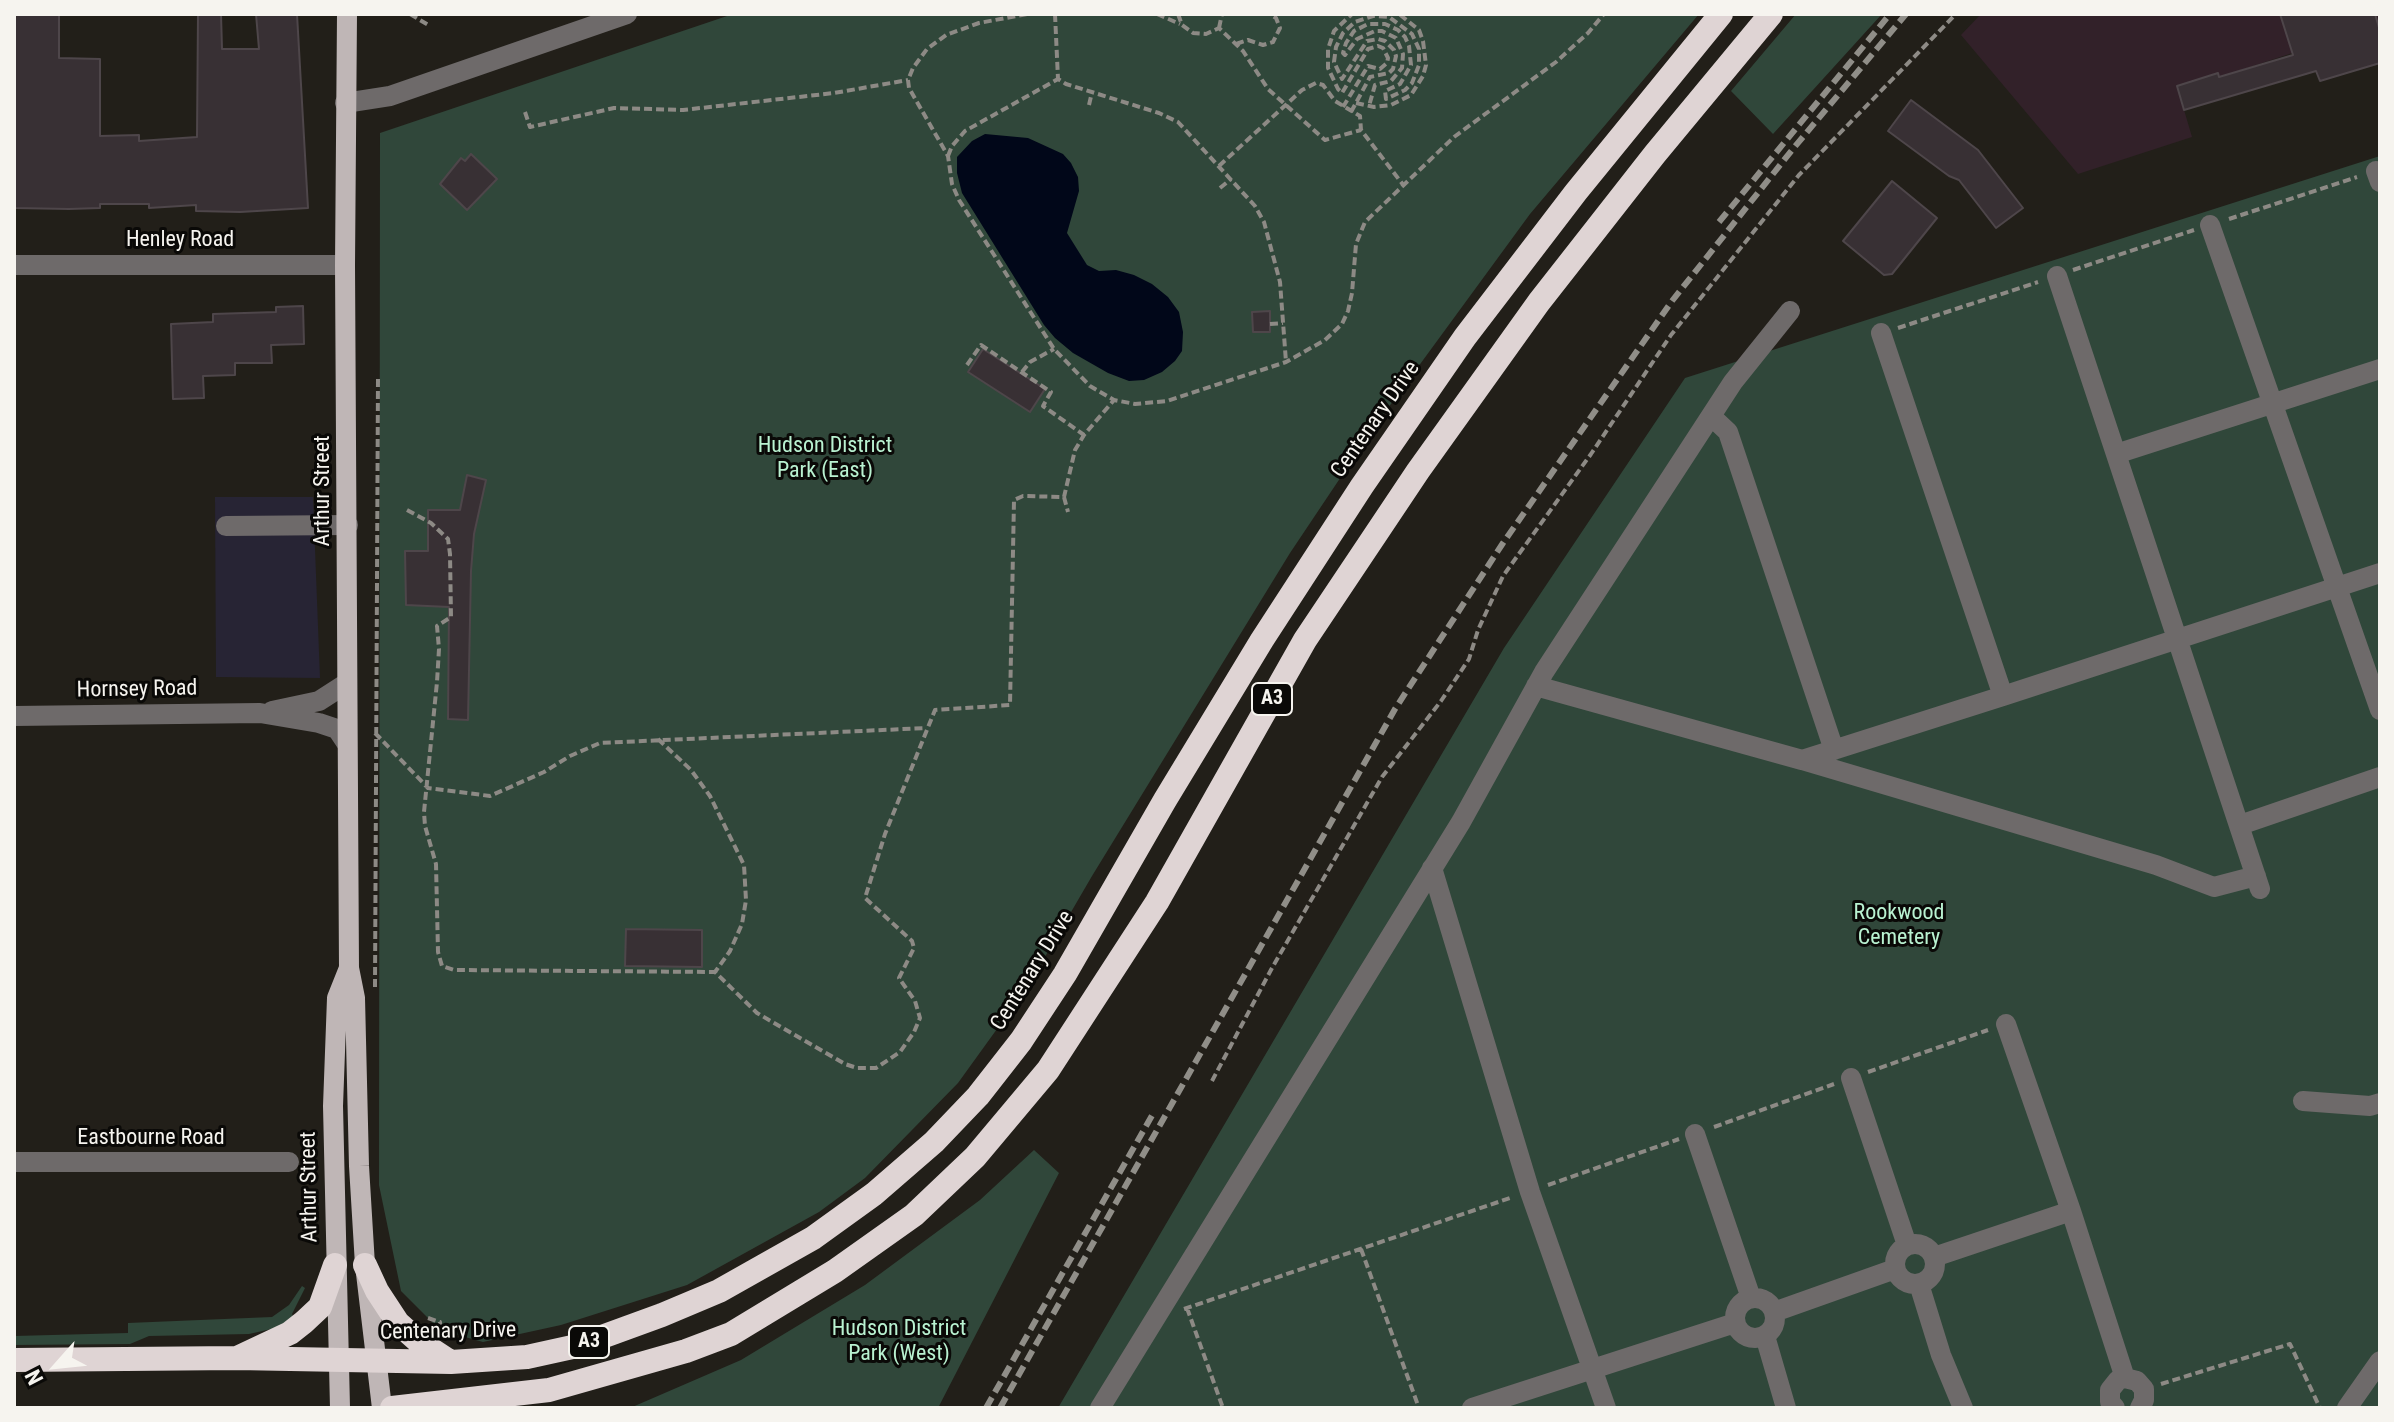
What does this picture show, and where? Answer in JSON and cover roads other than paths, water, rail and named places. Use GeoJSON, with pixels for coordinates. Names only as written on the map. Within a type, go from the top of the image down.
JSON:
{"type":"FeatureCollection","features":[{"type":"Feature","properties":{"kind":"highway","name":"Centenary Drive"},"geometry":{"type":"LineString","coordinates":[[14,1360],[237,1358],[451,1362],[527,1357],[577,1346],[719,1291],[813,1238],[874,1194],[934,1142],[978,1096],[1021,1041],[1065,974],[1262,640],[1362,486],[1493,301],[1576,192],[1721,14]]}},
{"type":"Feature","properties":{"kind":"highway","name":"A3"},"geometry":{"type":"LineString","coordinates":[[392,1408],[549,1390],[686,1351],[731,1334],[835,1271],[914,1215],[975,1157],[1048,1070],[1149,915],[1305,640],[1418,471],[1539,302],[1655,154],[1771,14]]}},
{"type":"Feature","properties":{"kind":"highway"},"geometry":{"type":"LineString","coordinates":[[237,1358],[290,1333],[320,1307],[335,1265]]}},
{"type":"Feature","properties":{"kind":"highway"},"geometry":{"type":"LineString","coordinates":[[365,1265],[377,1291],[398,1323],[417,1340],[451,1362]]}},
{"type":"Feature","properties":{"kind":"highway"},"geometry":{"type":"LineString","coordinates":[[524,1408],[549,1390]]}},
{"type":"Feature","properties":{"kind":"main road","name":"Arthur Street"},"geometry":{"type":"LineString","coordinates":[[347,14],[345,265],[349,968],[355,998],[365,1265],[382,1408]]}},
{"type":"Feature","properties":{"kind":"main road","name":"Arthur Street"},"geometry":{"type":"LineString","coordinates":[[340,1408],[333,1106],[337,998],[349,968]]}},
{"type":"Feature","properties":{"kind":"street"},"geometry":{"type":"LineString","coordinates":[[345,103],[390,96],[627,14]]}},
{"type":"Feature","properties":{"kind":"street"},"geometry":{"type":"LineString","coordinates":[[2210,225],[2380,710]]}},
{"type":"Feature","properties":{"kind":"street","name":"Henley Road"},"geometry":{"type":"LineString","coordinates":[[14,265],[345,265]]}},
{"type":"Feature","properties":{"kind":"street"},"geometry":{"type":"LineString","coordinates":[[1536,686],[1802,760],[2156,865],[2214,887],[2258,882],[2057,276]]}},
{"type":"Feature","properties":{"kind":"street"},"geometry":{"type":"LineString","coordinates":[[1100,1408],[1432,868],[1536,686],[1733,382],[1790,311]]}},
{"type":"Feature","properties":{"kind":"street"},"geometry":{"type":"LineString","coordinates":[[1881,333],[2003,696]]}},
{"type":"Feature","properties":{"kind":"street"},"geometry":{"type":"LineString","coordinates":[[2116,454],[2380,369]]}},
{"type":"Feature","properties":{"kind":"street"},"geometry":{"type":"LineString","coordinates":[[1711,416],[1728,432],[1834,750]]}},
{"type":"Feature","properties":{"kind":"street"},"geometry":{"type":"LineString","coordinates":[[226,526],[348,525]]}},
{"type":"Feature","properties":{"kind":"street"},"geometry":{"type":"LineString","coordinates":[[1802,760],[2380,573]]}},
{"type":"Feature","properties":{"kind":"street","name":"Hornsey Road"},"geometry":{"type":"LineString","coordinates":[[260,713],[319,701],[347,683]]}},
{"type":"Feature","properties":{"kind":"street","name":"Hornsey Road"},"geometry":{"type":"LineString","coordinates":[[14,716],[260,713],[337,729],[347,744]]}},
{"type":"Feature","properties":{"kind":"street"},"geometry":{"type":"LineString","coordinates":[[2240,825],[2380,777]]}},
{"type":"Feature","properties":{"kind":"street"},"geometry":{"type":"LineString","coordinates":[[1432,868],[1530,1192],[1606,1408]]}},
{"type":"Feature","properties":{"kind":"street"},"geometry":{"type":"LineString","coordinates":[[2006,1024],[2125,1378]]}},
{"type":"Feature","properties":{"kind":"street"},"geometry":{"type":"LineString","coordinates":[[1851,1078],[1907,1245]]}},
{"type":"Feature","properties":{"kind":"street"},"geometry":{"type":"LineString","coordinates":[[2303,1101],[2370,1106],[2380,1103]]}},
{"type":"Feature","properties":{"kind":"street"},"geometry":{"type":"LineString","coordinates":[[1695,1134],[1751,1298]]}},
{"type":"Feature","properties":{"kind":"street","name":"Eastbourne Road"},"geometry":{"type":"LineString","coordinates":[[14,1162],[289,1162]]}},
{"type":"Feature","properties":{"kind":"street"},"geometry":{"type":"LineString","coordinates":[[1934,1257],[2071,1211]]}},
{"type":"Feature","properties":{"kind":"street"},"geometry":{"type":"LineString","coordinates":[[1922,1244],[1934,1257],[1931,1276],[1919,1284],[1906,1282],[1895,1269],[1895,1256],[1907,1245],[1922,1244]]}},
{"type":"Feature","properties":{"kind":"street"},"geometry":{"type":"LineString","coordinates":[[1774,1312],[1895,1269]]}},
{"type":"Feature","properties":{"kind":"street"},"geometry":{"type":"LineString","coordinates":[[1919,1284],[1941,1355],[1963,1408]]}},
{"type":"Feature","properties":{"kind":"street"},"geometry":{"type":"LineString","coordinates":[[1751,1298],[1769,1303],[1774,1312],[1774,1326],[1765,1336],[1748,1338],[1737,1329],[1736,1309],[1751,1298]]}},
{"type":"Feature","properties":{"kind":"street"},"geometry":{"type":"LineString","coordinates":[[1472,1408],[1735,1323]]}},
{"type":"Feature","properties":{"kind":"street"},"geometry":{"type":"LineString","coordinates":[[1765,1336],[1786,1408]]}},
{"type":"Feature","properties":{"kind":"street"},"geometry":{"type":"LineString","coordinates":[[2347,1408],[2380,1361]]}},
{"type":"Feature","properties":{"kind":"street"},"geometry":{"type":"LineString","coordinates":[[2106,1406],[2113,1384],[2125,1378],[2137,1381],[2142,1398]]}},
{"type":"Feature","properties":{"kind":"water"},"geometry":{"type":"Polygon","coordinates":[[[985,134],[1028,138],[1063,154],[1071,163],[1078,177],[1079,191],[1067,233],[1087,265],[1099,271],[1116,270],[1134,275],[1152,284],[1168,297],[1179,312],[1183,332],[1182,351],[1162,372],[1144,380],[1129,381],[1108,373],[1073,353],[1044,325],[962,193],[957,157],[972,141],[985,134]]]}},
{"type":"Feature","properties":{"kind":"railway"},"geometry":{"type":"LineString","coordinates":[[1719,222],[1890,14]]}},
{"type":"Feature","properties":{"kind":"railway"},"geometry":{"type":"LineString","coordinates":[[1000,1408],[1395,709],[1503,543],[1672,301],[1792,150],[1906,14]]}},
{"type":"Feature","properties":{"kind":"railway"},"geometry":{"type":"LineString","coordinates":[[986,1408],[1154,1112]]}},
{"type":"Feature","properties":{"kind":"park label","name":"Hudson District Park (East)"},"geometry":{"type":"Point","coordinates":[825,458]}},
{"type":"Feature","properties":{"kind":"park label","name":"Rookwood Cemetery"},"geometry":{"type":"Point","coordinates":[1899,926]}},
{"type":"Feature","properties":{"kind":"park label","name":"Hudson District Park (West)"},"geometry":{"type":"Point","coordinates":[899,1342]}}]}
